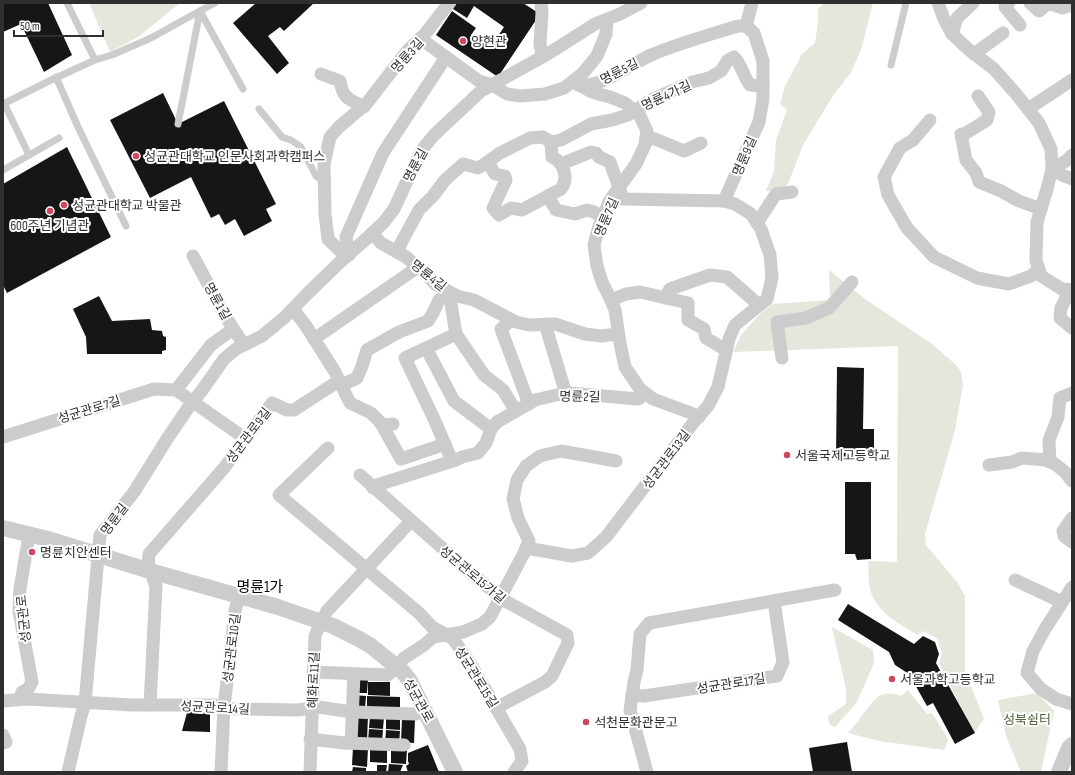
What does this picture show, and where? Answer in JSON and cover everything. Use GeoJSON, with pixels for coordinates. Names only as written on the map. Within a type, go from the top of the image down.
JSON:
{"type":"FeatureCollection","features":[{"type":"Feature","properties":{"kind":"street","name":"명륜3길"},"geometry":{"type":"LineString","coordinates":[[349,254],[339,250],[328,239],[325,214],[324,164],[330,138],[339,127],[368,103],[408,50],[425,34],[449,3]]}},
{"type":"Feature","properties":{"kind":"street"},"geometry":{"type":"LineString","coordinates":[[541,3],[542,14],[540,43],[542,57]]}},
{"type":"Feature","properties":{"kind":"street"},"geometry":{"type":"LineString","coordinates":[[746,26],[752,3]]}},
{"type":"Feature","properties":{"kind":"street"},"geometry":{"type":"LineString","coordinates":[[938,3],[944,20],[952,34],[974,54],[994,69],[1039,123],[1051,149],[1052,169],[1037,222],[1036,260],[1041,276],[1062,288],[1071,290],[1061,308],[1060,318],[1072,328]]}},
{"type":"Feature","properties":{"kind":"street"},"geometry":{"type":"LineString","coordinates":[[952,34],[957,18],[973,3]]}},
{"type":"Feature","properties":{"kind":"street"},"geometry":{"type":"LineString","coordinates":[[1009,3],[1005,8],[1020,25]]}},
{"type":"Feature","properties":{"kind":"street"},"geometry":{"type":"LineString","coordinates":[[1030,3],[1039,11],[1047,4],[1062,8],[1072,5]]}},
{"type":"Feature","properties":{"kind":"street","name":"명륜길"},"geometry":{"type":"LineString","coordinates":[[68,772],[85,703],[97,554],[100,535],[134,492],[166,438],[192,402],[224,359],[236,349],[262,336],[285,317],[384,222],[394,209],[421,151],[434,135],[481,91],[542,57],[595,24],[620,14],[638,4]]}},
{"type":"Feature","properties":{"kind":"street"},"geometry":{"type":"LineString","coordinates":[[607,20],[606,34],[597,56],[576,84],[592,92],[625,103],[638,114],[647,131],[646,138],[655,139],[684,151],[701,142]]}},
{"type":"Feature","properties":{"kind":"street","name":"명륜5길"},"geometry":{"type":"LineString","coordinates":[[492,85],[507,94],[520,96],[545,94],[576,84],[591,85],[618,74],[650,55],[685,42],[738,26],[746,26]]}},
{"type":"Feature","properties":{"kind":"street","name":"명륜9길"},"geometry":{"type":"LineString","coordinates":[[724,201],[759,122],[763,99],[763,61],[754,32],[746,26]]}},
{"type":"Feature","properties":{"kind":"street"},"geometry":{"type":"LineString","coordinates":[[974,54],[1003,33]]}},
{"type":"Feature","properties":{"kind":"street"},"geometry":{"type":"LineString","coordinates":[[420,38],[478,81],[492,85]]}},
{"type":"Feature","properties":{"kind":"street"},"geometry":{"type":"LineString","coordinates":[[349,254],[346,237],[382,153],[446,57]]}},
{"type":"Feature","properties":{"kind":"street","name":"명륜4가길"},"geometry":{"type":"LineString","coordinates":[[551,142],[560,140],[591,124],[628,115],[653,99],[692,82],[709,78],[722,71],[728,60],[734,57],[738,61],[746,79],[750,84],[763,86]]}},
{"type":"Feature","properties":{"kind":"street"},"geometry":{"type":"LineString","coordinates":[[321,74],[340,81],[345,97],[364,107]]}},
{"type":"Feature","properties":{"kind":"street"},"geometry":{"type":"LineString","coordinates":[[1028,109],[1072,80]]}},
{"type":"Feature","properties":{"kind":"street"},"geometry":{"type":"LineString","coordinates":[[978,96],[989,112],[987,120],[966,133],[961,134],[966,160],[976,173],[979,182],[1001,191],[1019,201],[1041,209]]}},
{"type":"Feature","properties":{"kind":"street"},"geometry":{"type":"LineString","coordinates":[[930,120],[913,140],[900,148],[884,177],[888,195],[907,228],[934,257],[977,278],[1008,284],[1031,276],[1039,269]]}},
{"type":"Feature","properties":{"kind":"street"},"geometry":{"type":"LineString","coordinates":[[397,252],[400,243],[419,210],[433,196],[445,180],[462,164],[478,168],[500,153],[530,138],[543,138],[551,142],[552,157],[558,160],[564,168],[564,185],[561,189],[522,210],[511,208],[498,215],[493,208],[506,180],[505,176],[495,174],[488,162]]}},
{"type":"Feature","properties":{"kind":"street","name":"명륜7길"},"geometry":{"type":"LineString","coordinates":[[646,138],[645,145],[636,164],[610,200],[598,226],[594,245],[596,266],[615,310],[625,368],[640,389],[653,399],[699,417]]}},
{"type":"Feature","properties":{"kind":"street"},"geometry":{"type":"LineString","coordinates":[[561,164],[591,152],[596,153],[599,157],[610,162],[613,166],[618,189],[623,199],[724,201]]}},
{"type":"Feature","properties":{"kind":"street"},"geometry":{"type":"LineString","coordinates":[[1052,169],[1066,161],[1072,155]]}},
{"type":"Feature","properties":{"kind":"street"},"geometry":{"type":"LineString","coordinates":[[1052,169],[1072,179]]}},
{"type":"Feature","properties":{"kind":"street"},"geometry":{"type":"LineString","coordinates":[[757,223],[776,194],[792,192]]}},
{"type":"Feature","properties":{"kind":"street"},"geometry":{"type":"LineString","coordinates":[[548,196],[556,210],[575,214],[587,210],[603,217]]}},
{"type":"Feature","properties":{"kind":"street","name":"성균관로13길"},"geometry":{"type":"LineString","coordinates":[[526,548],[572,556],[588,553],[606,538],[708,406],[718,388],[726,350],[735,325],[767,299],[772,278],[770,255],[761,229],[751,214],[735,204],[724,201]]}},
{"type":"Feature","properties":{"kind":"street","name":"명륜4길"},"geometry":{"type":"LineString","coordinates":[[372,233],[381,242],[406,257],[425,273],[435,284],[457,296],[474,300],[511,320],[529,325],[555,324],[585,334],[602,336],[618,334]]}},
{"type":"Feature","properties":{"kind":"street","name":"명륜1길"},"geometry":{"type":"LineString","coordinates":[[194,256],[227,319],[244,345]]}},
{"type":"Feature","properties":{"kind":"street"},"geometry":{"type":"LineString","coordinates":[[314,339],[418,267]]}},
{"type":"Feature","properties":{"kind":"street"},"geometry":{"type":"LineString","coordinates":[[665,298],[670,289],[710,276],[727,277],[759,305]]}},
{"type":"Feature","properties":{"kind":"street"},"geometry":{"type":"LineString","coordinates":[[782,358],[778,322],[806,318],[829,308],[852,282]]}},
{"type":"Feature","properties":{"kind":"street"},"geometry":{"type":"LineString","coordinates":[[449,292],[456,334],[484,375],[504,390],[516,411]]}},
{"type":"Feature","properties":{"kind":"street","name":"성균관로9길"},"geometry":{"type":"LineString","coordinates":[[150,572],[148,560],[149,554],[224,468],[272,403],[287,410],[294,410],[334,384],[346,383],[357,378],[368,350],[399,332],[428,321],[439,300],[449,292]]}},
{"type":"Feature","properties":{"kind":"street"},"geometry":{"type":"LineString","coordinates":[[611,300],[626,294],[640,292],[688,303],[688,320],[704,329],[706,338],[726,350]]}},
{"type":"Feature","properties":{"kind":"street"},"geometry":{"type":"LineString","coordinates":[[293,309],[335,372],[350,403],[371,413],[379,421],[387,425],[400,460],[445,444]]}},
{"type":"Feature","properties":{"kind":"street"},"geometry":{"type":"LineString","coordinates":[[511,320],[501,329],[529,404]]}},
{"type":"Feature","properties":{"kind":"street"},"geometry":{"type":"LineString","coordinates":[[545,324],[566,394]]}},
{"type":"Feature","properties":{"kind":"street"},"geometry":{"type":"LineString","coordinates":[[233,329],[211,345],[176,390],[246,440]]}},
{"type":"Feature","properties":{"kind":"street"},"geometry":{"type":"LineString","coordinates":[[452,461],[405,358],[456,334]]}},
{"type":"Feature","properties":{"kind":"street"},"geometry":{"type":"LineString","coordinates":[[426,348],[454,401],[491,429]]}},
{"type":"Feature","properties":{"kind":"street","name":"성균관로7길"},"geometry":{"type":"LineString","coordinates":[[3,437],[154,389],[176,390]]}},
{"type":"Feature","properties":{"kind":"street"},"geometry":{"type":"LineString","coordinates":[[1050,462],[1049,440],[1058,417],[1060,398],[1072,393]]}},
{"type":"Feature","properties":{"kind":"street","name":"명륜2길"},"geometry":{"type":"LineString","coordinates":[[373,488],[377,485],[478,453],[486,443],[491,429],[497,422],[535,400],[560,394],[638,398],[646,394]]}},
{"type":"Feature","properties":{"kind":"street","name":"성균관로15길"},"geometry":{"type":"LineString","coordinates":[[328,448],[279,495],[419,613],[432,627],[447,634],[453,639],[470,663],[520,749],[522,761],[514,772]]}},
{"type":"Feature","properties":{"kind":"street"},"geometry":{"type":"LineString","coordinates":[[313,672],[388,675],[404,658],[424,645],[433,637],[463,632],[482,624],[490,617],[529,541],[518,518],[513,499],[517,480],[526,466],[540,456],[562,451],[616,461]]}},
{"type":"Feature","properties":{"kind":"street"},"geometry":{"type":"LineString","coordinates":[[989,465],[1012,462],[1022,458],[1046,460],[1056,464],[1072,481]]}},
{"type":"Feature","properties":{"kind":"street","name":"성균관로15가길"},"geometry":{"type":"LineString","coordinates":[[360,475],[500,598],[567,636],[568,643],[552,676],[545,682],[496,708]]}},
{"type":"Feature","properties":{"kind":"street"},"geometry":{"type":"LineString","coordinates":[[1072,518],[1063,532],[1064,536],[1072,542]]}},
{"type":"Feature","properties":{"kind":"street"},"geometry":{"type":"LineString","coordinates":[[321,622],[327,611],[411,521]]}},
{"type":"Feature","properties":{"kind":"street","name":"성균관로"},"geometry":{"type":"LineString","coordinates":[[3,528],[97,554],[150,572],[278,607],[333,626],[359,639],[371,646],[397,667],[410,681],[455,772]]}},
{"type":"Feature","properties":{"kind":"street","name":"성균관로"},"geometry":{"type":"LineString","coordinates":[[20,699],[22,692],[28,689],[32,682],[19,611],[20,589],[29,535]]}},
{"type":"Feature","properties":{"kind":"street"},"geometry":{"type":"LineString","coordinates":[[150,572],[156,586],[150,705]]}},
{"type":"Feature","properties":{"kind":"street"},"geometry":{"type":"LineString","coordinates":[[1015,580],[1062,602]]}},
{"type":"Feature","properties":{"kind":"street"},"geometry":{"type":"LineString","coordinates":[[1072,587],[1034,651],[1027,673],[1041,690],[1056,699],[1072,704]]}},
{"type":"Feature","properties":{"kind":"street"},"geometry":{"type":"LineString","coordinates":[[647,772],[630,710],[637,670],[640,634],[649,623],[835,590]]}},
{"type":"Feature","properties":{"kind":"street","name":"성균관로10길"},"geometry":{"type":"LineString","coordinates":[[222,772],[224,707],[235,611],[239,596]]}},
{"type":"Feature","properties":{"kind":"street","name":"성균관로17길"},"geometry":{"type":"LineString","coordinates":[[632,695],[644,696],[777,676],[783,662],[774,601]]}},
{"type":"Feature","properties":{"kind":"street","name":"혜화로11길"},"geometry":{"type":"LineString","coordinates":[[310,772],[310,739],[315,636],[321,622]]}},
{"type":"Feature","properties":{"kind":"street"},"geometry":{"type":"LineString","coordinates":[[351,743],[354,674]]}},
{"type":"Feature","properties":{"kind":"street","name":"성균관로14길"},"geometry":{"type":"LineString","coordinates":[[3,701],[27,699],[85,703],[215,705],[234,709],[290,710],[312,709],[318,707],[352,712],[416,714],[424,708]]}},
{"type":"Feature","properties":{"kind":"street"},"geometry":{"type":"LineString","coordinates":[[3,735],[6,742],[3,743]]}},
{"type":"Feature","properties":{"kind":"street"},"geometry":{"type":"LineString","coordinates":[[310,739],[351,743],[404,745]]}},
{"type":"Feature","properties":{"kind":"lane"},"geometry":{"type":"LineString","coordinates":[[67,3],[95,60]]}},
{"type":"Feature","properties":{"kind":"lane"},"geometry":{"type":"LineString","coordinates":[[29,155],[3,104],[56,77],[151,38],[215,3]]}},
{"type":"Feature","properties":{"kind":"lane"},"geometry":{"type":"LineString","coordinates":[[891,64],[906,3]]}},
{"type":"Feature","properties":{"kind":"lane"},"geometry":{"type":"LineString","coordinates":[[200,11],[243,89]]}},
{"type":"Feature","properties":{"kind":"lane"},"geometry":{"type":"LineString","coordinates":[[178,124],[200,11]]}},
{"type":"Feature","properties":{"kind":"lane"},"geometry":{"type":"LineString","coordinates":[[56,77],[78,127],[126,226]]}},
{"type":"Feature","properties":{"kind":"lane"},"geometry":{"type":"LineString","coordinates":[[259,109],[282,137],[291,140],[301,147],[316,176],[324,183]]}},
{"type":"Feature","properties":{"kind":"lane"},"geometry":{"type":"LineString","coordinates":[[3,170],[59,138]]}},
{"type":"Feature","properties":{"kind":"green space"},"geometry":{"type":"Polygon","coordinates":[[[89,3],[180,3],[138,37],[110,52],[89,3]]]}},
{"type":"Feature","properties":{"kind":"green space"},"geometry":{"type":"Polygon","coordinates":[[[824,3],[873,3],[861,50],[850,74],[834,94],[803,145],[788,184],[780,190],[766,191],[774,171],[776,140],[787,110],[780,104],[785,86],[802,54],[815,43],[818,23],[818,9],[824,3]]]}},
{"type":"Feature","properties":{"kind":"green space"},"geometry":{"type":"Polygon","coordinates":[[[829,270],[865,299],[932,344],[957,366],[961,372],[963,385],[955,430],[925,534],[926,545],[957,582],[965,596],[965,671],[984,719],[974,733],[939,663],[942,654],[937,638],[923,631],[918,635],[896,622],[877,604],[870,589],[868,561],[897,562],[898,346],[733,352],[741,335],[759,315],[772,304],[830,300],[829,270]]]}},
{"type":"Feature","properties":{"kind":"green space"},"geometry":{"type":"Polygon","coordinates":[[[832,627],[873,650],[874,663],[857,702],[835,727],[829,724],[828,716],[846,704],[846,689],[832,627]]]}},
{"type":"Feature","properties":{"kind":"green space"},"geometry":{"type":"Polygon","coordinates":[[[908,690],[927,714],[932,713],[942,729],[948,740],[944,750],[879,741],[848,733],[879,696],[883,694],[894,694],[901,696],[908,690]]]}},
{"type":"Feature","properties":{"kind":"green space","name":"성북쉼터"},"geometry":{"type":"Polygon","coordinates":[[[1037,693],[1054,711],[1041,772],[1021,772],[1006,736],[998,700],[1037,693]]]}},
{"type":"Feature","properties":{"kind":"building"},"geometry":{"type":"Polygon","coordinates":[[[3,3],[48,3],[72,55],[44,72],[21,24],[3,32],[3,3]]]}},
{"type":"Feature","properties":{"kind":"building"},"geometry":{"type":"Polygon","coordinates":[[[256,3],[314,3],[284,31],[280,27],[268,36],[289,63],[277,74],[233,23],[256,3]]]}},
{"type":"Feature","properties":{"kind":"building","name":"양현관"},"geometry":{"type":"Polygon","coordinates":[[[457,3],[523,3],[540,14],[498,77],[436,35],[452,11],[476,28],[471,35],[490,48],[504,27],[474,6],[467,18],[453,9],[457,3]]]}},
{"type":"Feature","properties":{"kind":"building"},"geometry":{"type":"Polygon","coordinates":[[[163,93],[178,124],[224,101],[276,204],[266,209],[272,221],[244,236],[235,219],[225,225],[219,214],[211,218],[191,177],[150,198],[110,120],[163,93]]]}},
{"type":"Feature","properties":{"kind":"building","name":"600주년 기념관"},"geometry":{"type":"Polygon","coordinates":[[[67,147],[111,237],[7,293],[3,285],[3,184],[67,147]]]}},
{"type":"Feature","properties":{"kind":"building"},"geometry":{"type":"Polygon","coordinates":[[[99,296],[112,321],[150,319],[152,330],[162,331],[163,336],[166,337],[166,350],[162,351],[162,354],[87,354],[86,337],[73,309],[99,296]]]}},
{"type":"Feature","properties":{"kind":"building"},"geometry":{"type":"Polygon","coordinates":[[[837,367],[864,368],[863,429],[874,429],[874,458],[836,457],[837,367]]]}},
{"type":"Feature","properties":{"kind":"building"},"geometry":{"type":"Polygon","coordinates":[[[845,482],[871,482],[871,559],[857,560],[855,554],[845,554],[845,482]]]}},
{"type":"Feature","properties":{"kind":"building"},"geometry":{"type":"Polygon","coordinates":[[[848,604],[914,644],[923,636],[935,642],[939,654],[936,663],[975,733],[955,744],[933,703],[927,706],[909,674],[895,665],[889,652],[838,620],[848,604]]]}},
{"type":"Feature","properties":{"kind":"building"},"geometry":{"type":"Polygon","coordinates":[[[356,679],[368,680],[367,693],[355,693],[356,679]]]}},
{"type":"Feature","properties":{"kind":"building"},"geometry":{"type":"Polygon","coordinates":[[[368,682],[390,682],[390,696],[368,695],[368,682]]]}},
{"type":"Feature","properties":{"kind":"building"},"geometry":{"type":"Polygon","coordinates":[[[354,695],[366,696],[365,709],[353,708],[354,695]]]}},
{"type":"Feature","properties":{"kind":"building"},"geometry":{"type":"Polygon","coordinates":[[[367,696],[400,697],[400,710],[367,709],[367,696]]]}},
{"type":"Feature","properties":{"kind":"building"},"geometry":{"type":"Polygon","coordinates":[[[188,709],[210,712],[210,732],[182,731],[188,709]]]}},
{"type":"Feature","properties":{"kind":"building"},"geometry":{"type":"Polygon","coordinates":[[[355,716],[368,716],[367,741],[353,741],[355,716]]]}},
{"type":"Feature","properties":{"kind":"building"},"geometry":{"type":"Polygon","coordinates":[[[370,716],[384,717],[383,729],[369,728],[370,716]]]}},
{"type":"Feature","properties":{"kind":"building"},"geometry":{"type":"Polygon","coordinates":[[[386,717],[400,718],[400,730],[386,729],[386,717]]]}},
{"type":"Feature","properties":{"kind":"building"},"geometry":{"type":"Polygon","coordinates":[[[402,718],[415,719],[414,743],[401,742],[402,718]]]}},
{"type":"Feature","properties":{"kind":"building"},"geometry":{"type":"Polygon","coordinates":[[[369,729],[383,730],[382,742],[368,741],[369,729]]]}},
{"type":"Feature","properties":{"kind":"building"},"geometry":{"type":"Polygon","coordinates":[[[386,730],[400,731],[399,744],[385,743],[386,730]]]}},
{"type":"Feature","properties":{"kind":"building"},"geometry":{"type":"Polygon","coordinates":[[[847,742],[852,772],[813,772],[809,748],[847,742]]]}},
{"type":"Feature","properties":{"kind":"building"},"geometry":{"type":"Polygon","coordinates":[[[428,745],[439,772],[408,772],[406,766],[409,764],[408,753],[428,745]]]}},
{"type":"Feature","properties":{"kind":"building"},"geometry":{"type":"Polygon","coordinates":[[[353,747],[368,749],[367,767],[352,765],[353,747]]]}},
{"type":"Feature","properties":{"kind":"building"},"geometry":{"type":"Polygon","coordinates":[[[391,749],[407,750],[406,764],[391,763],[391,749]]]}},
{"type":"Feature","properties":{"kind":"building"},"geometry":{"type":"Polygon","coordinates":[[[370,750],[387,750],[387,763],[370,762],[370,750]]]}},
{"type":"Feature","properties":{"kind":"building"},"geometry":{"type":"Polygon","coordinates":[[[389,764],[403,765],[400,772],[388,772],[389,764]]]}},
{"type":"Feature","properties":{"kind":"building"},"geometry":{"type":"Polygon","coordinates":[[[377,765],[387,765],[386,772],[377,772],[377,765]]]}},
{"type":"Feature","properties":{"kind":"building"},"geometry":{"type":"Polygon","coordinates":[[[353,767],[366,768],[366,772],[352,772],[353,767]]]}},
{"type":"Feature","properties":{"kind":"place","name":"양현관"},"geometry":{"type":"Point","coordinates":[463,41]}},
{"type":"Feature","properties":{"kind":"place","name":"성균관대학교 인문사회과학캠퍼스"},"geometry":{"type":"Point","coordinates":[136,156]}},
{"type":"Feature","properties":{"kind":"place","name":"성균관대학교 박물관"},"geometry":{"type":"Point","coordinates":[64,205]}},
{"type":"Feature","properties":{"kind":"place","name":"600주년 기념관"},"geometry":{"type":"Point","coordinates":[50,211]}},
{"type":"Feature","properties":{"kind":"place","name":"서울국제고등학교"},"geometry":{"type":"Point","coordinates":[787,455]}},
{"type":"Feature","properties":{"kind":"place","name":"명륜치안센터"},"geometry":{"type":"Point","coordinates":[32,552]}},
{"type":"Feature","properties":{"kind":"place","name":"서울과학고등학교"},"geometry":{"type":"Point","coordinates":[892,679]}},
{"type":"Feature","properties":{"kind":"place","name":"석천문화관문고"},"geometry":{"type":"Point","coordinates":[586,722]}},
{"type":"Feature","properties":{"kind":"district","name":"명륜1가"},"geometry":{"type":"Point","coordinates":[260,587]}}]}
